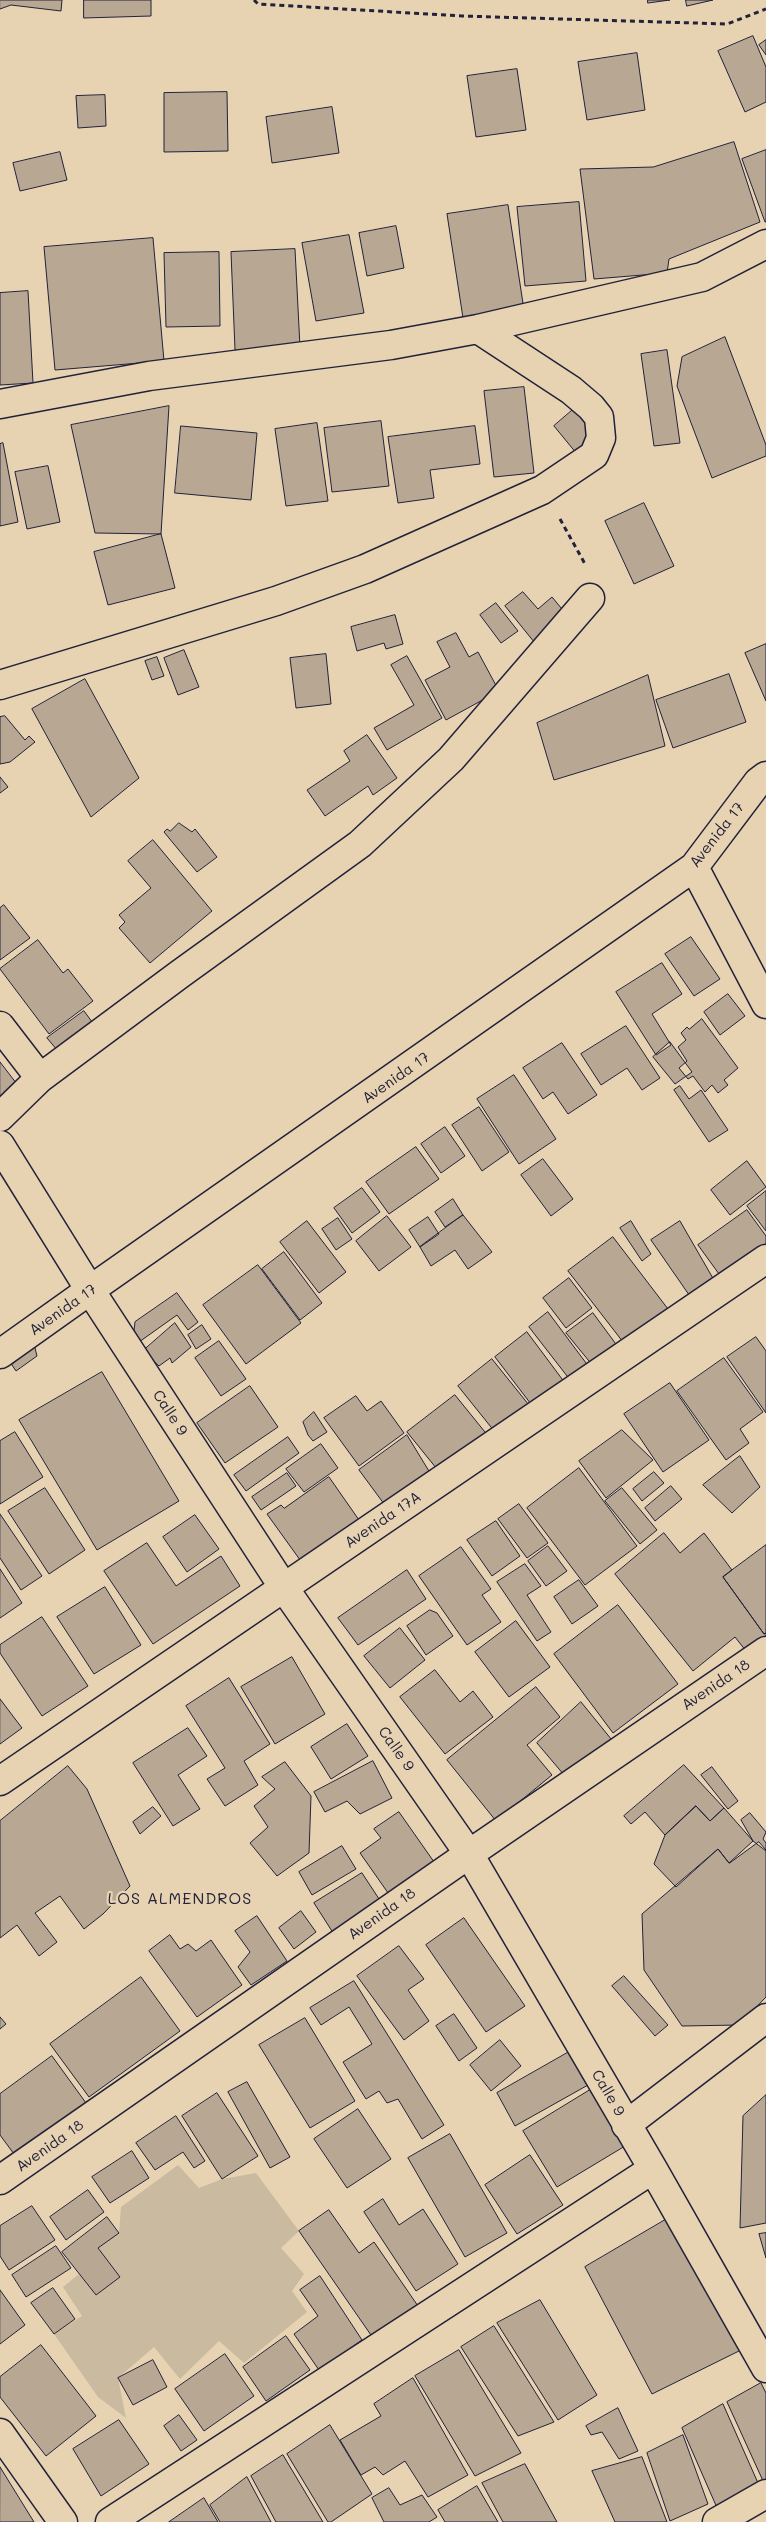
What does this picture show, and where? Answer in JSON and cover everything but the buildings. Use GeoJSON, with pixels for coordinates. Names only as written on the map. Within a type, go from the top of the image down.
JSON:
{"type":"FeatureCollection","features":[{"type":"Feature","properties":{"kind":"street"},"geometry":{"type":"LineString","coordinates":[[0,404],[150,376],[391,345],[478,329],[702,277],[766,244]]}},
{"type":"Feature","properties":{"kind":"street"},"geometry":{"type":"LineString","coordinates":[[0,685],[276,601],[365,570],[542,490],[594,455],[601,438],[599,417],[591,406],[571,390],[478,329]]}},
{"type":"Feature","properties":{"kind":"street"},"geometry":{"type":"LineString","coordinates":[[0,1117],[40,1078],[360,844],[451,759],[590,598]]}},
{"type":"Feature","properties":{"kind":"street","name":"Avenida 17"},"geometry":{"type":"LineString","coordinates":[[0,1354],[694,867],[758,782],[766,776]]}},
{"type":"Feature","properties":{"kind":"street"},"geometry":{"type":"LineString","coordinates":[[694,867],[766,1004]]}},
{"type":"Feature","properties":{"kind":"street"},"geometry":{"type":"LineString","coordinates":[[0,1026],[40,1078]]}},
{"type":"Feature","properties":{"kind":"street","name":"Calle 9"},"geometry":{"type":"LineString","coordinates":[[0,1145],[90,1290],[284,1588],[468,1854],[653,2169],[766,2368]]}},
{"type":"Feature","properties":{"kind":"street","name":"Avenida 17A"},"geometry":{"type":"LineString","coordinates":[[0,1781],[766,1258]]}},
{"type":"Feature","properties":{"kind":"street","name":"Avenida 18"},"geometry":{"type":"LineString","coordinates":[[0,2180],[468,1854],[766,1651]]}},
{"type":"Feature","properties":{"kind":"street"},"geometry":{"type":"LineString","coordinates":[[626,2125],[766,2018]]}},
{"type":"Feature","properties":{"kind":"street"},"geometry":{"type":"LineString","coordinates":[[110,2522],[653,2169]]}},
{"type":"Feature","properties":{"kind":"street"},"geometry":{"type":"LineString","coordinates":[[0,2433],[63,2522]]}},
{"type":"Feature","properties":{"kind":"street"},"geometry":{"type":"LineString","coordinates":[[717,2522],[766,2494]]}},
{"type":"Feature","properties":{"kind":"path"},"geometry":{"type":"LineString","coordinates":[[254,0],[258,4],[462,16],[727,24],[766,9]]}},
{"type":"Feature","properties":{"kind":"path"},"geometry":{"type":"LineString","coordinates":[[542,490],[585,563],[592,582],[590,598]]}},
{"type":"Feature","properties":{"kind":"shaded area"},"geometry":{"type":"Polygon","coordinates":[[[178,2165],[199,2188],[222,2179],[256,2173],[299,2231],[281,2248],[304,2274],[292,2291],[307,2312],[244,2363],[219,2341],[180,2379],[154,2347],[118,2378],[126,2418],[98,2397],[54,2334],[82,2316],[63,2287],[79,2274],[96,2295],[120,2277],[98,2248],[119,2233],[121,2207],[178,2165]]]}},
{"type":"Feature","properties":{"kind":"district","name":"LOS ALMENDROS"},"geometry":{"type":"Point","coordinates":[180,1899]}}]}
